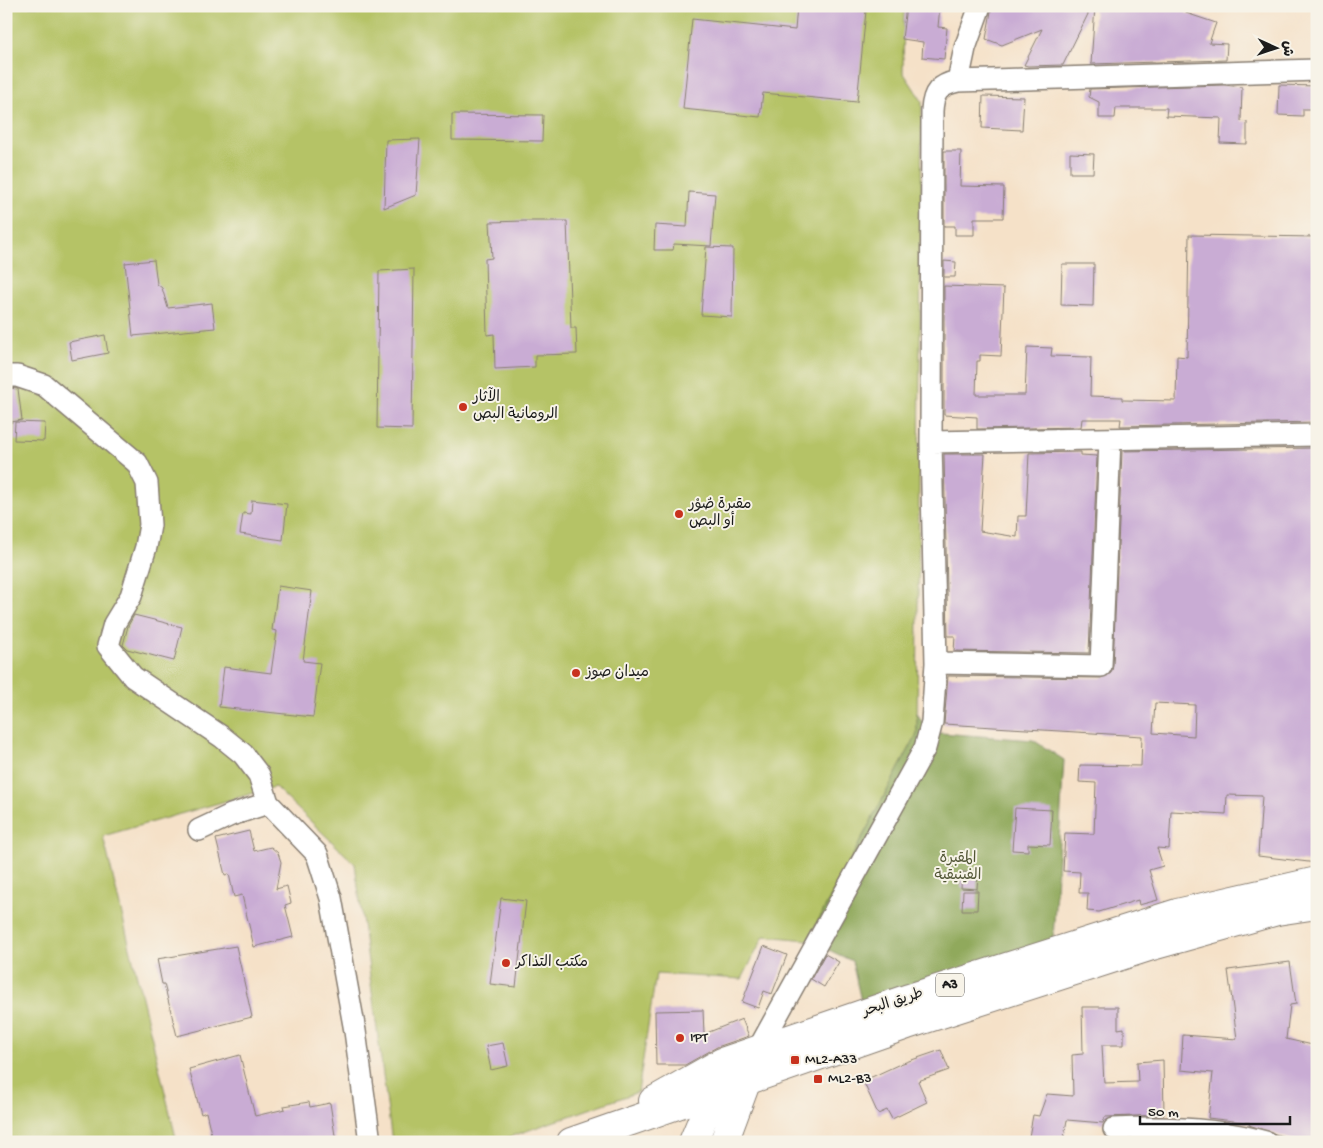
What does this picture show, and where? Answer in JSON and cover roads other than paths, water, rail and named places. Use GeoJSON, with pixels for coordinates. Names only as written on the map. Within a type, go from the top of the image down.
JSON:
{"type":"FeatureCollection","features":[{"type":"Feature","properties":{"kind":"main road","name":"طريق البحر"},"geometry":{"type":"LineString","coordinates":[[600,1130],[722,1062],[759,1048],[1177,913],[1317,881]]}},
{"type":"Feature","properties":{"kind":"main road","name":"طريق البحر"},"geometry":{"type":"LineString","coordinates":[[571,1142],[600,1130],[713,1094],[907,1025],[1152,946],[1277,912],[1317,905]]}},
{"type":"Feature","properties":{"kind":"main road"},"geometry":{"type":"LineString","coordinates":[[724,1142],[759,1048]]}},
{"type":"Feature","properties":{"kind":"main road"},"geometry":{"type":"LineString","coordinates":[[693,1142],[713,1094],[722,1062]]}},
{"type":"Feature","properties":{"kind":"street"},"geometry":{"type":"LineString","coordinates":[[958,82],[965,48],[980,6]]}},
{"type":"Feature","properties":{"kind":"street"},"geometry":{"type":"LineString","coordinates":[[759,1048],[926,748],[932,722],[936,663],[931,442],[932,111],[934,94],[939,87],[958,82],[1317,70]]}},
{"type":"Feature","properties":{"kind":"street"},"geometry":{"type":"LineString","coordinates":[[6,376],[17,376],[44,385],[137,463],[147,483],[150,525],[131,596],[114,624],[108,646],[133,676],[222,737],[243,754],[259,775],[268,803],[317,854],[331,898],[355,1031],[370,1142]]}},
{"type":"Feature","properties":{"kind":"street"},"geometry":{"type":"LineString","coordinates":[[931,442],[1317,436]]}},
{"type":"Feature","properties":{"kind":"street"},"geometry":{"type":"LineString","coordinates":[[936,663],[1101,666],[1110,439]]}},
{"type":"Feature","properties":{"kind":"street"},"geometry":{"type":"LineString","coordinates":[[199,830],[231,815],[268,803]]}},
{"type":"Feature","properties":{"kind":"street"},"geometry":{"type":"LineString","coordinates":[[1114,1130],[1176,1127],[1243,1135],[1266,1142]]}},
{"type":"Feature","properties":{"kind":"place","name":"الآثار الرومانية البص"},"geometry":{"type":"Point","coordinates":[463,407]}},
{"type":"Feature","properties":{"kind":"place","name":"مقبرة صُوْر أو البص"},"geometry":{"type":"Point","coordinates":[679,514]}},
{"type":"Feature","properties":{"kind":"place","name":"ميدان صوز"},"geometry":{"type":"Point","coordinates":[576,673]}},
{"type":"Feature","properties":{"kind":"place","name":"مكتب التذاكر"},"geometry":{"type":"Point","coordinates":[506,963]}},
{"type":"Feature","properties":{"kind":"place","name":"IPT"},"geometry":{"type":"Point","coordinates":[680,1038]}},
{"type":"Feature","properties":{"kind":"place","name":"ML2-A33"},"geometry":{"type":"Point","coordinates":[795,1060]}},
{"type":"Feature","properties":{"kind":"place","name":"ML2-B3"},"geometry":{"type":"Point","coordinates":[818,1079]}},
{"type":"Feature","properties":{"kind":"park label","name":"المقبرة الفينيقية"},"geometry":{"type":"Point","coordinates":[958,868]}}]}
